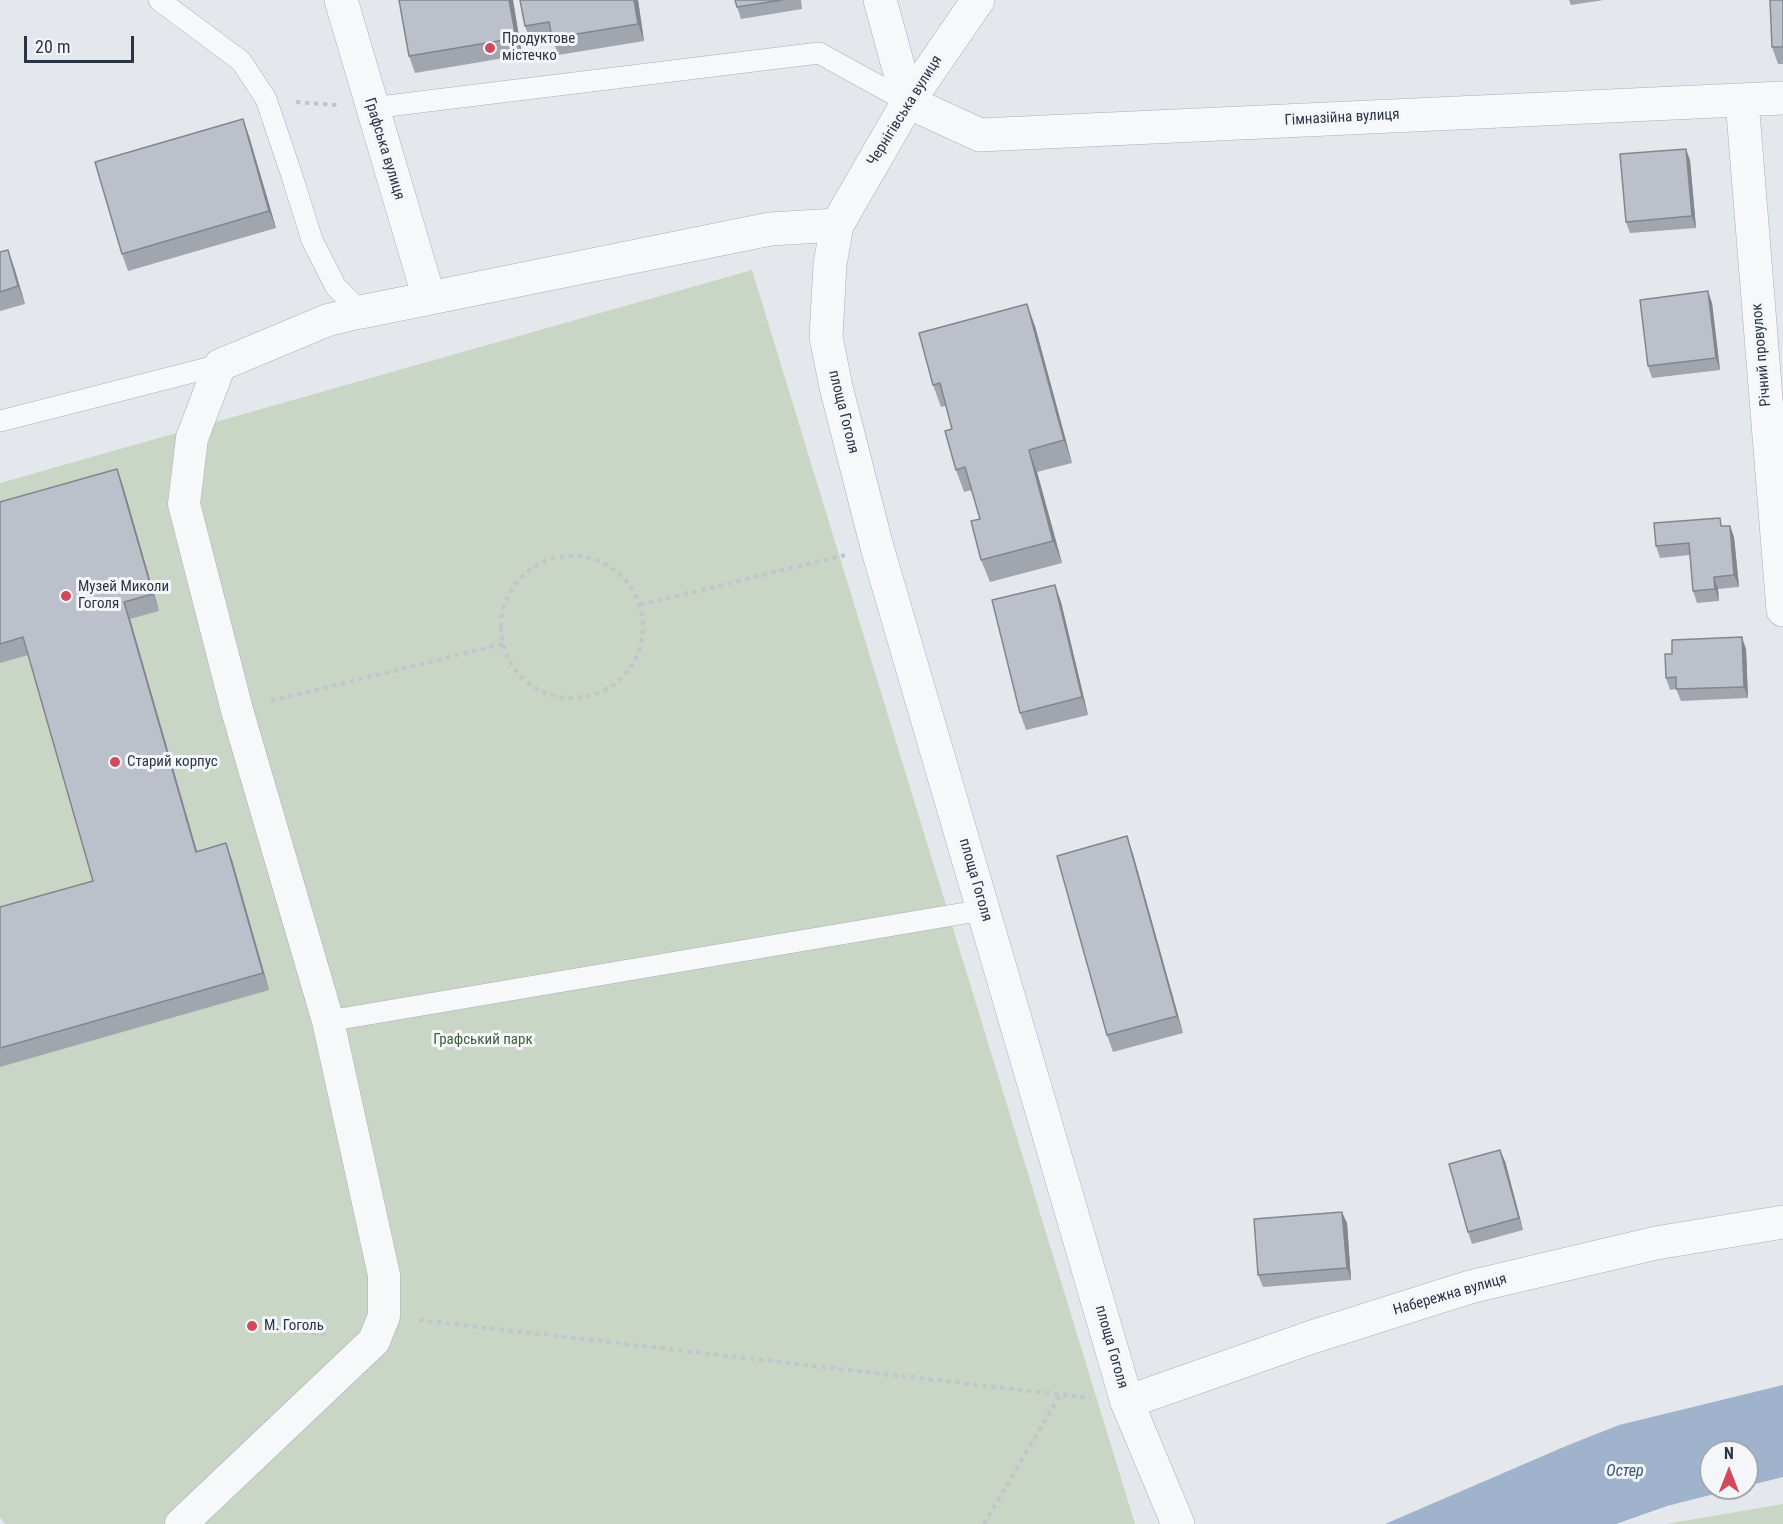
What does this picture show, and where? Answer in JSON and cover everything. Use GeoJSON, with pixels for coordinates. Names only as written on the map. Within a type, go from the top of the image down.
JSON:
{"type":"FeatureCollection","features":[{"type":"Feature","properties":{"kind":"street","name":"Графська вулиця"},"geometry":{"type":"LineString","coordinates":[[341,0],[371,108],[429,298]]}},
{"type":"Feature","properties":{"kind":"street"},"geometry":{"type":"LineString","coordinates":[[880,0],[908,102]]}},
{"type":"Feature","properties":{"kind":"street","name":"Чернігівська вулиця"},"geometry":{"type":"LineString","coordinates":[[837,225],[908,102],[978,0]]}},
{"type":"Feature","properties":{"kind":"street","name":"Гімназійна вулиця"},"geometry":{"type":"LineString","coordinates":[[908,102],[980,135],[1783,98]]}},
{"type":"Feature","properties":{"kind":"street","name":"Річний провулок"},"geometry":{"type":"LineString","coordinates":[[1742,100],[1783,608]]}},
{"type":"Feature","properties":{"kind":"street"},"geometry":{"type":"LineString","coordinates":[[181,1524],[379,1328],[384,1275],[328,1021],[237,710],[184,504],[192,438],[220,365],[328,320],[361,312],[770,229],[837,225]]}},
{"type":"Feature","properties":{"kind":"street","name":"площа Гоголя"},"geometry":{"type":"LineString","coordinates":[[837,225],[830,264],[826,337],[836,387],[878,547],[1127,1402],[1177,1523]]}},
{"type":"Feature","properties":{"kind":"street","name":"Набережна вулиця"},"geometry":{"type":"LineString","coordinates":[[1127,1402],[1312,1337],[1470,1287],[1656,1243],[1783,1222]]}},
{"type":"Feature","properties":{"kind":"lane"},"geometry":{"type":"LineString","coordinates":[[159,0],[241,62],[266,99],[312,240],[336,287],[361,312]]}},
{"type":"Feature","properties":{"kind":"lane"},"geometry":{"type":"LineString","coordinates":[[371,108],[819,53],[908,102]]}},
{"type":"Feature","properties":{"kind":"lane"},"geometry":{"type":"LineString","coordinates":[[0,422],[220,365]]}},
{"type":"Feature","properties":{"kind":"lane"},"geometry":{"type":"LineString","coordinates":[[328,1021],[983,910]]}},
{"type":"Feature","properties":{"kind":"path"},"geometry":{"type":"LineString","coordinates":[[266,99],[371,108]]}},
{"type":"Feature","properties":{"kind":"path"},"geometry":{"type":"LineString","coordinates":[[640,605],[878,547]]}},
{"type":"Feature","properties":{"kind":"path"},"geometry":{"type":"LineString","coordinates":[[574,556],[596,560],[615,570],[630,586],[640,605],[643,630],[638,655],[624,676],[604,691],[579,698],[553,696],[530,685],[513,667],[503,644],[501,622],[506,600],[517,582],[533,568],[553,559],[574,556]]}},
{"type":"Feature","properties":{"kind":"path"},"geometry":{"type":"LineString","coordinates":[[237,710],[503,644]]}},
{"type":"Feature","properties":{"kind":"path"},"geometry":{"type":"LineString","coordinates":[[267,1330],[347,1336],[379,1328],[1127,1402]]}},
{"type":"Feature","properties":{"kind":"path"},"geometry":{"type":"LineString","coordinates":[[984,1524],[1060,1395]]}},
{"type":"Feature","properties":{"kind":"green space","name":"Графський парк"},"geometry":{"type":"Polygon","coordinates":[[[752,270],[1135,1524],[5,1524],[0,1517],[0,483],[752,270]]]}},
{"type":"Feature","properties":{"kind":"green space"},"geometry":{"type":"Polygon","coordinates":[[[1783,1504],[1783,1524],[1666,1524],[1783,1504]]]}},
{"type":"Feature","properties":{"kind":"water","name":"Остер"},"geometry":{"type":"Polygon","coordinates":[[[1783,1385],[1783,1477],[1759,1483],[1759,1440],[1699,1440],[1699,1498],[1667,1506],[1616,1524],[1385,1524],[1566,1446],[1619,1425],[1783,1385]]]}},
{"type":"Feature","properties":{"kind":"building"},"geometry":{"type":"Polygon","coordinates":[[[399,0],[509,0],[516,38],[409,56],[399,0]]]}},
{"type":"Feature","properties":{"kind":"building"},"geometry":{"type":"Polygon","coordinates":[[[520,0],[634,0],[638,24],[552,38],[549,22],[525,26],[520,0]]]}},
{"type":"Feature","properties":{"kind":"building"},"geometry":{"type":"Polygon","coordinates":[[[735,0],[782,0],[737,7],[735,0]]]}},
{"type":"Feature","properties":{"kind":"building"},"geometry":{"type":"Polygon","coordinates":[[[1770,0],[1783,0],[1783,47],[1772,47],[1770,0]]]}},
{"type":"Feature","properties":{"kind":"building"},"geometry":{"type":"Polygon","coordinates":[[[243,119],[269,211],[122,254],[95,162],[243,119]]]}},
{"type":"Feature","properties":{"kind":"building"},"geometry":{"type":"Polygon","coordinates":[[[1686,149],[1692,216],[1626,222],[1620,154],[1686,149]]]}},
{"type":"Feature","properties":{"kind":"building"},"geometry":{"type":"Polygon","coordinates":[[[8,250],[18,286],[0,292],[0,252],[8,250]]]}},
{"type":"Feature","properties":{"kind":"building"},"geometry":{"type":"Polygon","coordinates":[[[1708,291],[1716,358],[1648,366],[1640,300],[1708,291]]]}},
{"type":"Feature","properties":{"kind":"building"},"geometry":{"type":"Polygon","coordinates":[[[1027,304],[1064,440],[1029,450],[1053,541],[981,560],[971,521],[980,519],[965,467],[956,470],[945,431],[952,429],[940,383],[933,385],[919,333],[1027,304]]]}},
{"type":"Feature","properties":{"kind":"building","name":"Старий корпус"},"geometry":{"type":"Polygon","coordinates":[[[117,469],[153,594],[124,602],[196,852],[226,843],[263,973],[0,1048],[0,907],[93,881],[23,637],[0,644],[0,502],[117,469]]]}},
{"type":"Feature","properties":{"kind":"building"},"geometry":{"type":"Polygon","coordinates":[[[1720,518],[1721,526],[1730,526],[1734,575],[1714,577],[1715,589],[1693,591],[1689,543],[1656,546],[1654,523],[1720,518]]]}},
{"type":"Feature","properties":{"kind":"building"},"geometry":{"type":"Polygon","coordinates":[[[1055,585],[1082,697],[1020,713],[992,600],[1055,585]]]}},
{"type":"Feature","properties":{"kind":"building"},"geometry":{"type":"Polygon","coordinates":[[[1742,637],[1744,687],[1676,689],[1676,677],[1666,678],[1665,654],[1672,654],[1672,640],[1742,637]]]}},
{"type":"Feature","properties":{"kind":"building"},"geometry":{"type":"Polygon","coordinates":[[[1127,836],[1177,1016],[1107,1035],[1057,856],[1127,836]]]}},
{"type":"Feature","properties":{"kind":"building"},"geometry":{"type":"Polygon","coordinates":[[[1500,1150],[1519,1218],[1468,1232],[1449,1164],[1500,1150]]]}},
{"type":"Feature","properties":{"kind":"building"},"geometry":{"type":"Polygon","coordinates":[[[1342,1212],[1347,1268],[1258,1275],[1254,1219],[1342,1212]]]}},
{"type":"Feature","properties":{"kind":"place","name":"Продуктове містечко"},"geometry":{"type":"Point","coordinates":[490,48]}},
{"type":"Feature","properties":{"kind":"place","name":"Музей Миколи Гоголя"},"geometry":{"type":"Point","coordinates":[66,596]}},
{"type":"Feature","properties":{"kind":"place","name":"Старий корпус"},"geometry":{"type":"Point","coordinates":[115,762]}},
{"type":"Feature","properties":{"kind":"place","name":"М. Гоголь"},"geometry":{"type":"Point","coordinates":[252,1326]}}]}
